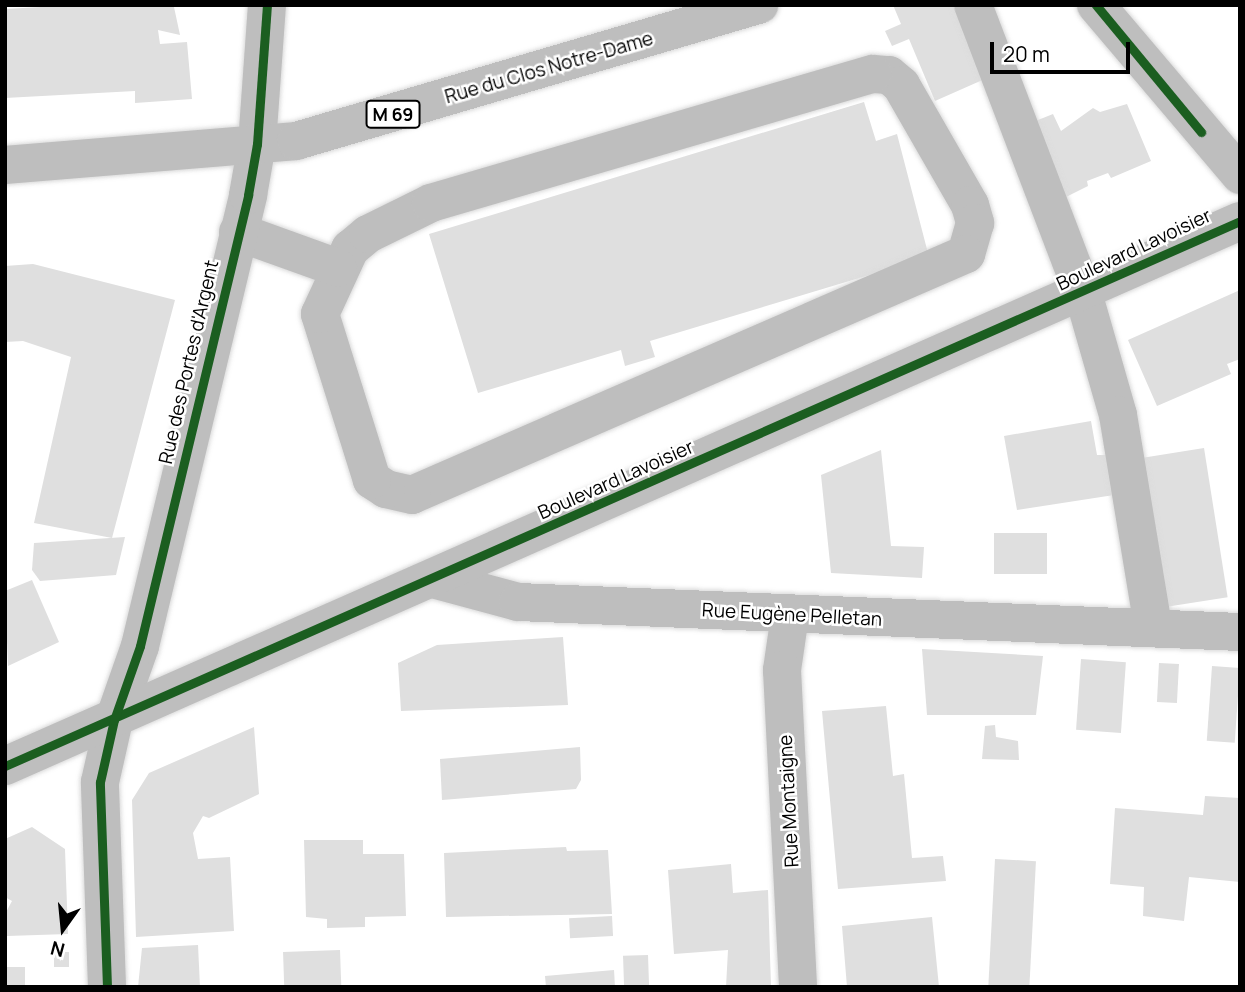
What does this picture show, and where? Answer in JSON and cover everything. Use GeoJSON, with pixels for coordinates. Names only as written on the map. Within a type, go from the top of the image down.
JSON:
{"type":"FeatureCollection","features":[{"type":"Feature","properties":{"kind":"street","name":"Rue des Portes d'Argent"},"geometry":{"type":"LineString","coordinates":[[107,987],[100,782],[114,720],[140,646],[257,144],[267,5]]}},
{"type":"Feature","properties":{"kind":"street","name":"Rue du Clos Notre-Dame"},"geometry":{"type":"LineString","coordinates":[[5,165],[296,141],[759,5]]}},
{"type":"Feature","properties":{"kind":"street"},"geometry":{"type":"LineString","coordinates":[[973,5],[1083,293],[1118,415],[1153,626]]}},
{"type":"Feature","properties":{"kind":"street"},"geometry":{"type":"LineString","coordinates":[[1096,5],[1240,176]]}},
{"type":"Feature","properties":{"kind":"street"},"geometry":{"type":"LineString","coordinates":[[873,74],[889,75],[901,85],[970,205],[975,223],[965,254],[412,495],[386,489],[372,480],[323,334],[322,306],[338,268],[350,249],[368,233],[431,203],[873,74]]}},
{"type":"Feature","properties":{"kind":"street","name":"Boulevard Lavoisier"},"geometry":{"type":"LineString","coordinates":[[5,766],[1083,293],[1240,221]]}},
{"type":"Feature","properties":{"kind":"street"},"geometry":{"type":"LineString","coordinates":[[238,232],[338,268]]}},
{"type":"Feature","properties":{"kind":"street","name":"Rue Eugène Pelletan"},"geometry":{"type":"LineString","coordinates":[[433,579],[518,602],[790,615],[1153,626],[1240,632]]}},
{"type":"Feature","properties":{"kind":"street","name":"Rue Montaigne"},"geometry":{"type":"LineString","coordinates":[[790,615],[782,670],[798,987]]}},
{"type":"Feature","properties":{"kind":"building"},"geometry":{"type":"Polygon","coordinates":[[[77,5],[174,7],[180,35],[158,30],[160,44],[187,42],[192,99],[135,103],[135,91],[5,98],[5,9],[77,5]]]}},
{"type":"Feature","properties":{"kind":"building"},"geometry":{"type":"Polygon","coordinates":[[[893,5],[953,5],[987,78],[935,101],[909,39],[892,46],[885,31],[901,24],[893,5]]]}},
{"type":"Feature","properties":{"kind":"building"},"geometry":{"type":"Polygon","coordinates":[[[864,102],[876,141],[897,134],[929,257],[650,341],[655,357],[625,366],[621,350],[478,393],[429,234],[864,102]]]}},
{"type":"Feature","properties":{"kind":"building"},"geometry":{"type":"Polygon","coordinates":[[[1127,104],[1151,161],[1111,178],[1108,173],[1087,181],[1088,186],[1064,198],[1033,122],[1053,114],[1061,131],[1093,108],[1100,112],[1127,104]]]}},
{"type":"Feature","properties":{"kind":"building"},"geometry":{"type":"Polygon","coordinates":[[[33,264],[175,300],[112,538],[34,523],[71,357],[23,341],[5,342],[5,266],[33,264]]]}},
{"type":"Feature","properties":{"kind":"building"},"geometry":{"type":"Polygon","coordinates":[[[1240,290],[1240,359],[1227,364],[1231,374],[1157,406],[1128,340],[1240,290]]]}},
{"type":"Feature","properties":{"kind":"building"},"geometry":{"type":"Polygon","coordinates":[[[1091,421],[1097,455],[1107,455],[1114,495],[1017,510],[1004,436],[1091,421]]]}},
{"type":"Feature","properties":{"kind":"building"},"geometry":{"type":"Polygon","coordinates":[[[1204,448],[1228,597],[1160,608],[1137,459],[1204,448]]]}},
{"type":"Feature","properties":{"kind":"building"},"geometry":{"type":"Polygon","coordinates":[[[881,450],[891,546],[924,547],[922,578],[831,573],[821,475],[881,450]]]}},
{"type":"Feature","properties":{"kind":"building"},"geometry":{"type":"Polygon","coordinates":[[[994,533],[1047,533],[1047,574],[994,574],[994,533]]]}},
{"type":"Feature","properties":{"kind":"building"},"geometry":{"type":"Polygon","coordinates":[[[125,537],[116,575],[40,581],[32,570],[34,543],[125,537]]]}},
{"type":"Feature","properties":{"kind":"building"},"geometry":{"type":"Polygon","coordinates":[[[32,580],[59,642],[8,666],[5,591],[32,580]]]}},
{"type":"Feature","properties":{"kind":"building"},"geometry":{"type":"Polygon","coordinates":[[[563,637],[568,705],[401,711],[398,663],[437,645],[563,637]]]}},
{"type":"Feature","properties":{"kind":"building"},"geometry":{"type":"Polygon","coordinates":[[[922,649],[1043,656],[1036,715],[927,715],[922,649]]]}},
{"type":"Feature","properties":{"kind":"building"},"geometry":{"type":"Polygon","coordinates":[[[1081,659],[1126,662],[1121,733],[1076,730],[1081,659]]]}},
{"type":"Feature","properties":{"kind":"building"},"geometry":{"type":"Polygon","coordinates":[[[1159,663],[1179,664],[1177,703],[1157,702],[1159,663]]]}},
{"type":"Feature","properties":{"kind":"building"},"geometry":{"type":"Polygon","coordinates":[[[1212,666],[1240,668],[1235,743],[1207,741],[1212,666]]]}},
{"type":"Feature","properties":{"kind":"building"},"geometry":{"type":"Polygon","coordinates":[[[886,706],[893,776],[904,774],[912,858],[943,856],[946,881],[838,889],[822,711],[886,706]]]}},
{"type":"Feature","properties":{"kind":"building"},"geometry":{"type":"Polygon","coordinates":[[[995,725],[996,737],[1018,741],[1019,760],[982,759],[985,726],[995,725]]]}},
{"type":"Feature","properties":{"kind":"building"},"geometry":{"type":"Polygon","coordinates":[[[254,727],[259,794],[209,818],[203,816],[193,833],[198,859],[230,857],[234,931],[136,937],[132,800],[149,773],[254,727]]]}},
{"type":"Feature","properties":{"kind":"building"},"geometry":{"type":"Polygon","coordinates":[[[580,747],[581,780],[576,789],[442,800],[440,759],[580,747]]]}},
{"type":"Feature","properties":{"kind":"building"},"geometry":{"type":"Polygon","coordinates":[[[1205,796],[1240,798],[1240,882],[1189,877],[1184,921],[1143,916],[1144,887],[1110,884],[1115,808],[1203,815],[1205,796]]]}},
{"type":"Feature","properties":{"kind":"building"},"geometry":{"type":"Polygon","coordinates":[[[32,827],[65,849],[68,934],[7,936],[5,914],[12,901],[5,897],[5,839],[32,827]]]}},
{"type":"Feature","properties":{"kind":"building"},"geometry":{"type":"Polygon","coordinates":[[[304,840],[363,840],[363,854],[404,854],[406,916],[365,917],[365,927],[327,928],[327,919],[306,917],[304,840]]]}},
{"type":"Feature","properties":{"kind":"building"},"geometry":{"type":"Polygon","coordinates":[[[566,847],[567,851],[608,850],[612,914],[446,917],[444,853],[566,847]]]}},
{"type":"Feature","properties":{"kind":"building"},"geometry":{"type":"Polygon","coordinates":[[[995,859],[1036,861],[1029,987],[988,987],[995,859]]]}},
{"type":"Feature","properties":{"kind":"building"},"geometry":{"type":"Polygon","coordinates":[[[731,864],[733,893],[768,890],[771,987],[726,987],[728,950],[674,954],[668,870],[731,864]]]}},
{"type":"Feature","properties":{"kind":"building"},"geometry":{"type":"Polygon","coordinates":[[[612,916],[613,936],[570,938],[569,918],[612,916]]]}},
{"type":"Feature","properties":{"kind":"building"},"geometry":{"type":"Polygon","coordinates":[[[932,917],[939,987],[847,987],[842,926],[932,917]]]}},
{"type":"Feature","properties":{"kind":"building"},"geometry":{"type":"Polygon","coordinates":[[[198,945],[200,987],[138,987],[142,948],[198,945]]]}},
{"type":"Feature","properties":{"kind":"building"},"geometry":{"type":"Polygon","coordinates":[[[340,950],[341,987],[284,987],[283,952],[340,950]]]}},
{"type":"Feature","properties":{"kind":"building"},"geometry":{"type":"Polygon","coordinates":[[[54,952],[69,952],[69,967],[54,967],[54,952]]]}},
{"type":"Feature","properties":{"kind":"building"},"geometry":{"type":"Polygon","coordinates":[[[648,955],[649,987],[624,987],[623,956],[648,955]]]}},
{"type":"Feature","properties":{"kind":"building"},"geometry":{"type":"Polygon","coordinates":[[[5,967],[25,967],[25,987],[5,987],[5,967]]]}},
{"type":"Feature","properties":{"kind":"building"},"geometry":{"type":"Polygon","coordinates":[[[614,970],[615,987],[546,987],[545,976],[614,970]]]}},
{"type":"Feature","properties":{"kind":"cycle path"},"geometry":{"type":"LineString","coordinates":[[107,987],[100,782],[114,720],[140,646],[248,195],[257,144],[267,5]]}},
{"type":"Feature","properties":{"kind":"cycle path"},"geometry":{"type":"LineString","coordinates":[[1096,5],[1201,132]]}},
{"type":"Feature","properties":{"kind":"cycle path"},"geometry":{"type":"LineString","coordinates":[[5,766],[1240,221]]}}]}
